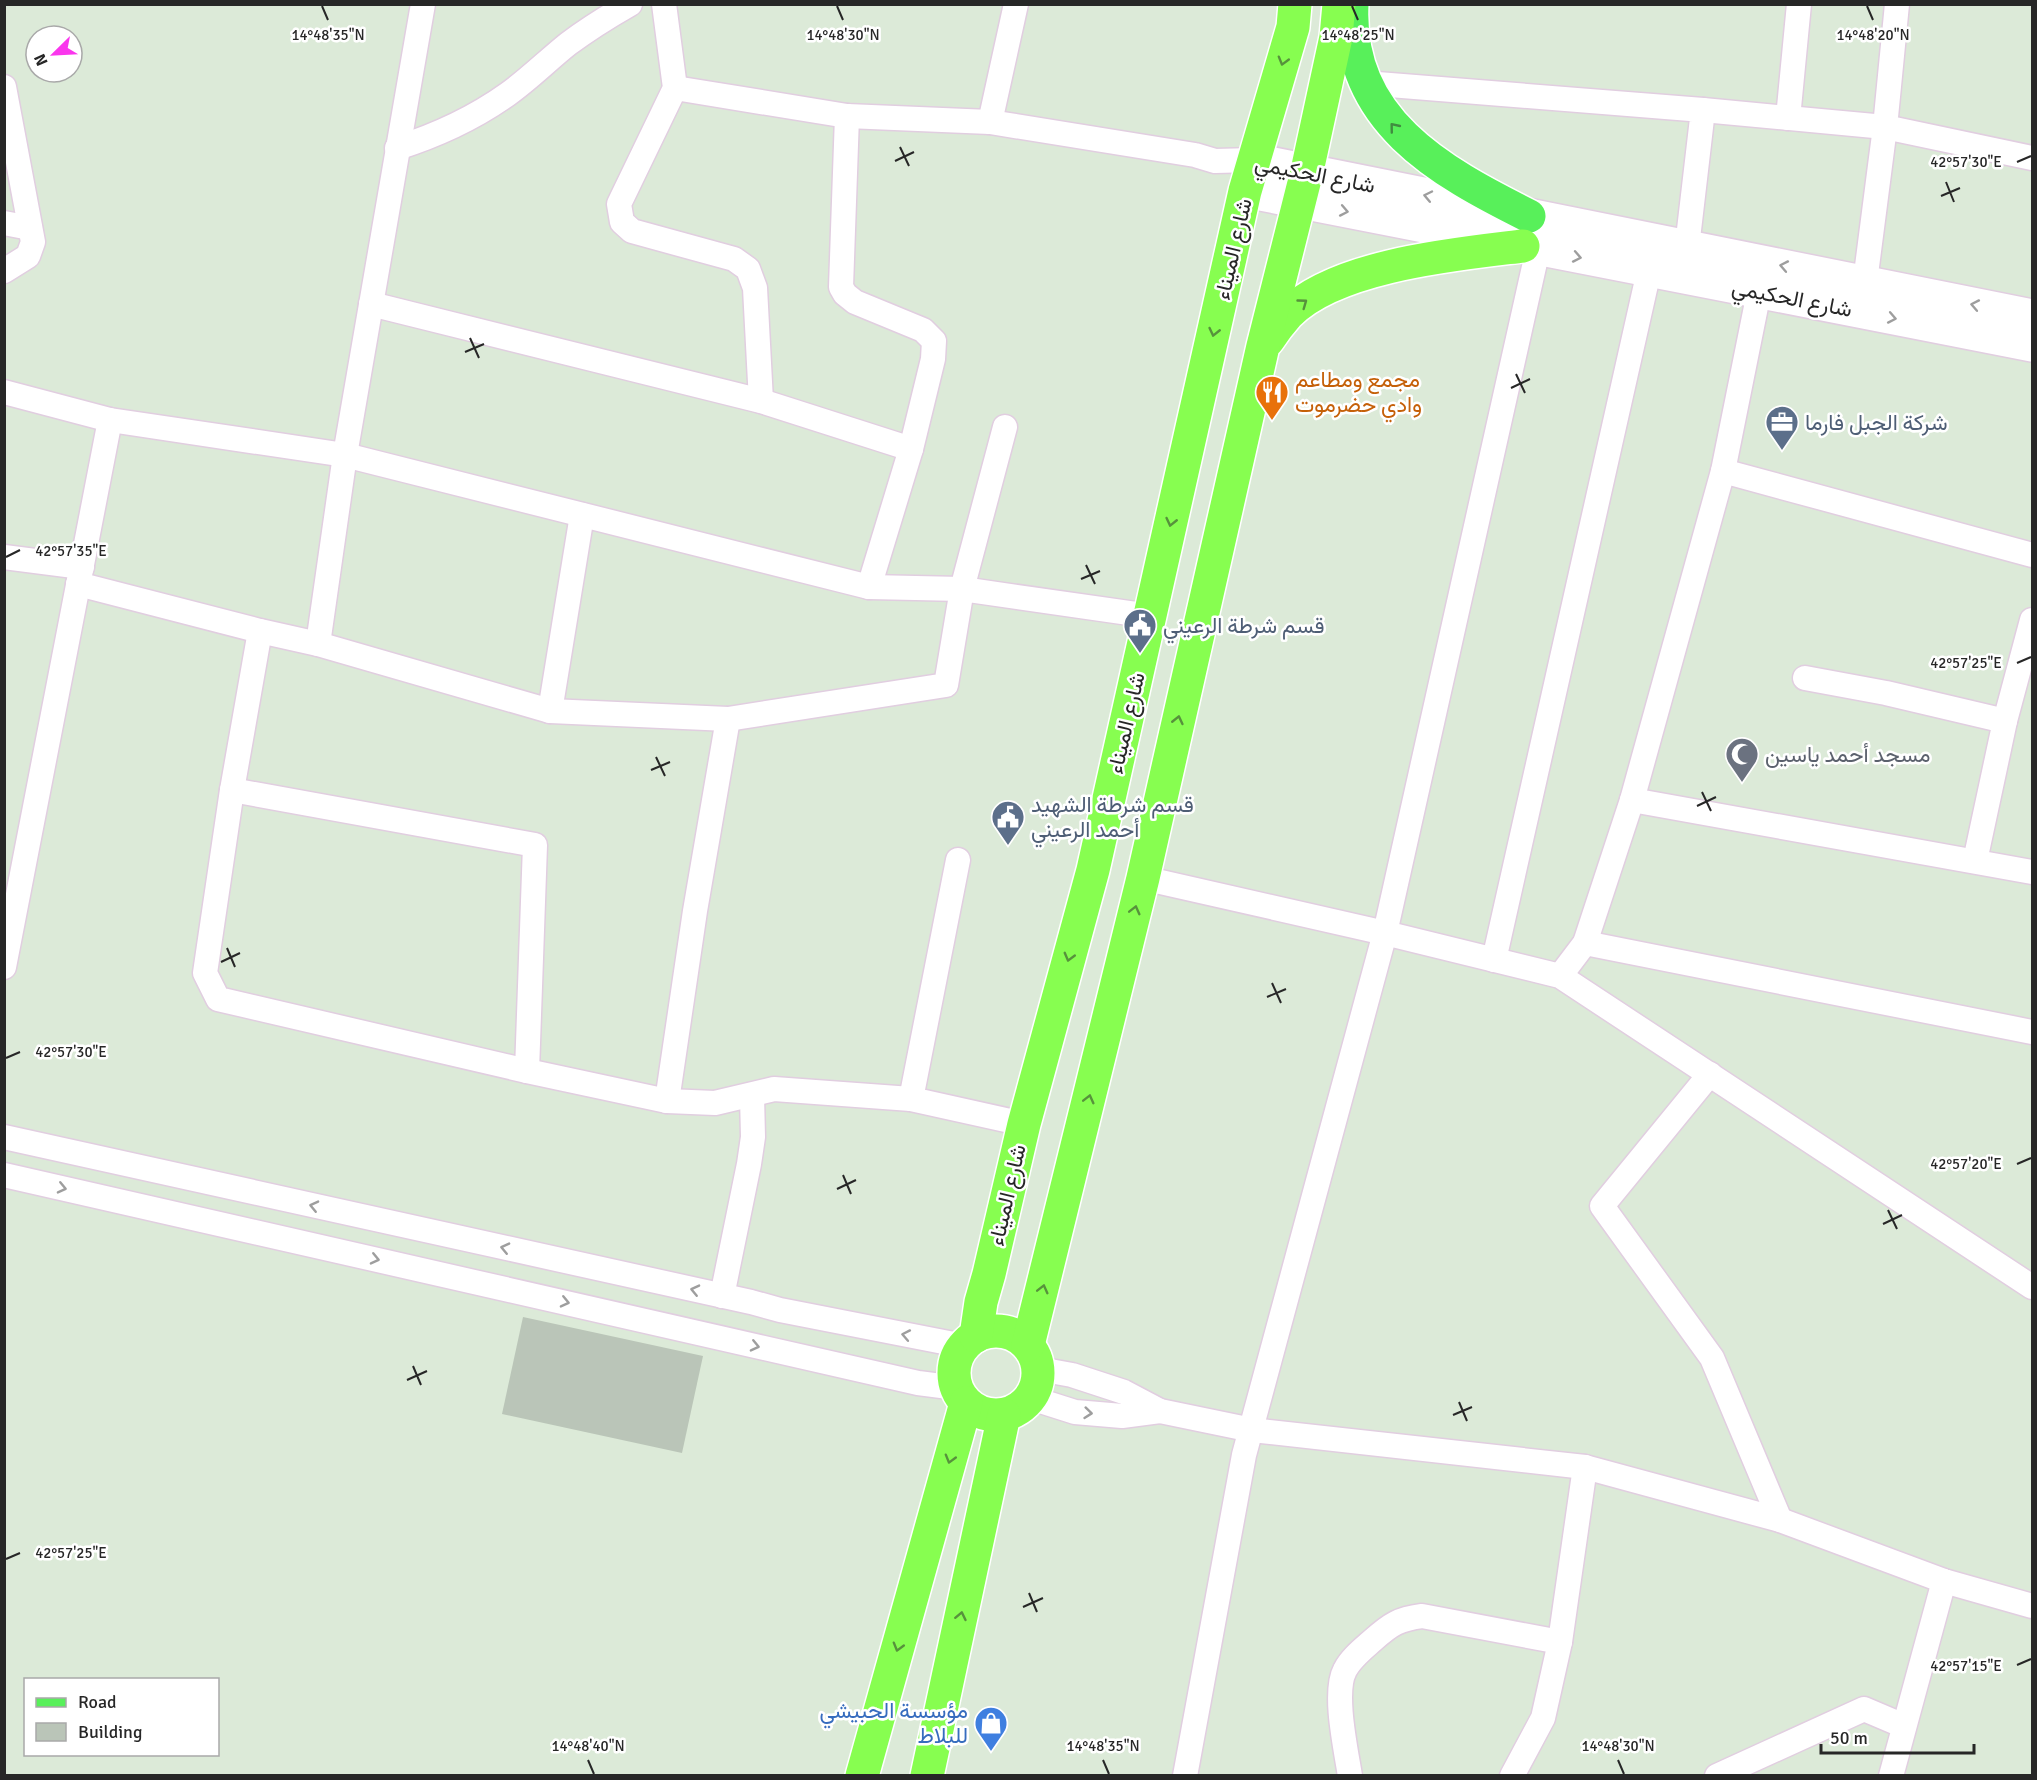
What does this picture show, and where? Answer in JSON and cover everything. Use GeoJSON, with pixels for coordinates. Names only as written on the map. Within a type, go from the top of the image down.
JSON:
{"type":"FeatureCollection","features":[{"type":"Feature","properties":{"kind":"highway","name":"شارع الميناء"},"geometry":{"type":"LineString","coordinates":[[970,1341],[989,1274],[1024,1124],[1093,870],[1245,191],[1293,27],[1295,4]]}},
{"type":"Feature","properties":{"kind":"highway"},"geometry":{"type":"LineString","coordinates":[[927,1776],[1026,1382],[1263,346],[1303,186],[1336,37],[1340,4]]}},
{"type":"Feature","properties":{"kind":"highway"},"geometry":{"type":"LineString","coordinates":[[1263,346],[1289,314],[1310,297],[1332,286],[1385,268],[1530,237]]}},
{"type":"Feature","properties":{"kind":"highway"},"geometry":{"type":"LineString","coordinates":[[994,1331],[1013,1334],[1026,1382],[984,1414],[961,1395],[954,1374],[956,1359],[970,1341],[994,1331]]}},
{"type":"Feature","properties":{"kind":"highway"},"geometry":{"type":"LineString","coordinates":[[862,1776],[961,1395]]}},
{"type":"Feature","properties":{"kind":"main road"},"geometry":{"type":"LineString","coordinates":[[1336,37],[1345,4]]}},
{"type":"Feature","properties":{"kind":"main road"},"geometry":{"type":"LineString","coordinates":[[1352,4],[1351,24],[1354,52],[1365,83],[1377,105],[1398,133],[1429,159],[1476,190],[1530,237]]}},
{"type":"Feature","properties":{"kind":"street"},"geometry":{"type":"LineString","coordinates":[[318,644],[345,455],[423,4]]}},
{"type":"Feature","properties":{"kind":"street"},"geometry":{"type":"LineString","coordinates":[[397,148],[433,137],[464,122],[508,94],[568,44],[630,4]]}},
{"type":"Feature","properties":{"kind":"street"},"geometry":{"type":"LineString","coordinates":[[664,4],[675,88],[620,204],[622,222],[632,231],[734,259],[748,269],[755,288],[760,401]]}},
{"type":"Feature","properties":{"kind":"street"},"geometry":{"type":"LineString","coordinates":[[990,122],[1016,4]]}},
{"type":"Feature","properties":{"kind":"street"},"geometry":{"type":"LineString","coordinates":[[1788,118],[1799,4]]}},
{"type":"Feature","properties":{"kind":"street"},"geometry":{"type":"LineString","coordinates":[[1865,282],[1886,127],[1897,4]]}},
{"type":"Feature","properties":{"kind":"street"},"geometry":{"type":"LineString","coordinates":[[1365,83],[1886,127],[2032,158]]}},
{"type":"Feature","properties":{"kind":"street"},"geometry":{"type":"LineString","coordinates":[[4,87],[33,242],[28,256],[4,271]]}},
{"type":"Feature","properties":{"kind":"street"},"geometry":{"type":"LineString","coordinates":[[675,88],[846,116],[990,122],[1195,155],[1215,161]]}},
{"type":"Feature","properties":{"kind":"street"},"geometry":{"type":"LineString","coordinates":[[1687,247],[1703,110]]}},
{"type":"Feature","properties":{"kind":"street"},"geometry":{"type":"LineString","coordinates":[[846,116],[842,288],[845,294],[855,302],[923,330],[934,341],[933,359],[910,449],[869,588]]}},
{"type":"Feature","properties":{"kind":"street","name":"شارع الحكيمي"},"geometry":{"type":"LineString","coordinates":[[1215,161],[1254,160],[1303,186],[1530,237],[1649,271],[2032,345]]}},
{"type":"Feature","properties":{"kind":"street","name":"شارع الحكيمي"},"geometry":{"type":"LineString","coordinates":[[1215,161],[1245,191],[1303,186]]}},
{"type":"Feature","properties":{"kind":"street"},"geometry":{"type":"LineString","coordinates":[[4,223],[30,228]]}},
{"type":"Feature","properties":{"kind":"street"},"geometry":{"type":"LineString","coordinates":[[1185,1776],[1244,1455],[1385,933],[1530,237]]}},
{"type":"Feature","properties":{"kind":"street","name":"شارع الحكيمي"},"geometry":{"type":"LineString","coordinates":[[1530,237],[1687,247],[2032,316]]}},
{"type":"Feature","properties":{"kind":"street"},"geometry":{"type":"LineString","coordinates":[[1494,960],[1649,271]]}},
{"type":"Feature","properties":{"kind":"street"},"geometry":{"type":"LineString","coordinates":[[1560,976],[1585,943],[1632,800],[1723,471],[1759,292]]}},
{"type":"Feature","properties":{"kind":"street"},"geometry":{"type":"LineString","coordinates":[[371,304],[760,401],[910,449]]}},
{"type":"Feature","properties":{"kind":"street"},"geometry":{"type":"LineString","coordinates":[[4,392],[110,420],[345,455],[869,588],[962,589],[1150,616]]}},
{"type":"Feature","properties":{"kind":"street"},"geometry":{"type":"LineString","coordinates":[[6,955],[110,420]]}},
{"type":"Feature","properties":{"kind":"street"},"geometry":{"type":"LineString","coordinates":[[4,556],[80,575],[260,631],[318,644],[550,711],[728,719],[946,685],[962,589],[1005,427]]}},
{"type":"Feature","properties":{"kind":"street"},"geometry":{"type":"LineString","coordinates":[[1723,471],[2032,555]]}},
{"type":"Feature","properties":{"kind":"street"},"geometry":{"type":"LineString","coordinates":[[550,711],[582,515]]}},
{"type":"Feature","properties":{"kind":"street"},"geometry":{"type":"LineString","coordinates":[[1975,861],[2005,721],[2032,620]]}},
{"type":"Feature","properties":{"kind":"street"},"geometry":{"type":"LineString","coordinates":[[260,631],[232,790],[205,973],[218,999],[667,1101],[714,1103],[774,1089],[911,1099],[1024,1124]]}},
{"type":"Feature","properties":{"kind":"street"},"geometry":{"type":"LineString","coordinates":[[1804,678],[1886,693],[2005,721]]}},
{"type":"Feature","properties":{"kind":"street"},"geometry":{"type":"LineString","coordinates":[[667,1101],[695,912],[728,719]]}},
{"type":"Feature","properties":{"kind":"street"},"geometry":{"type":"LineString","coordinates":[[232,790],[535,845],[527,1071]]}},
{"type":"Feature","properties":{"kind":"street"},"geometry":{"type":"LineString","coordinates":[[1632,800],[2032,872]]}},
{"type":"Feature","properties":{"kind":"street"},"geometry":{"type":"LineString","coordinates":[[911,1099],[958,860]]}},
{"type":"Feature","properties":{"kind":"street"},"geometry":{"type":"LineString","coordinates":[[1143,878],[1385,933],[1560,976],[2031,1281]]}},
{"type":"Feature","properties":{"kind":"street"},"geometry":{"type":"LineString","coordinates":[[1585,943],[2032,1032]]}},
{"type":"Feature","properties":{"kind":"street"},"geometry":{"type":"LineString","coordinates":[[1710,1074],[1602,1206],[1712,1358],[1780,1520]]}},
{"type":"Feature","properties":{"kind":"street"},"geometry":{"type":"LineString","coordinates":[[722,1296],[749,1164],[753,1137],[753,1095]]}},
{"type":"Feature","properties":{"kind":"street"},"geometry":{"type":"LineString","coordinates":[[4,1137],[780,1310],[970,1341]]}},
{"type":"Feature","properties":{"kind":"street"},"geometry":{"type":"LineString","coordinates":[[4,1175],[918,1383],[961,1395]]}},
{"type":"Feature","properties":{"kind":"street"},"geometry":{"type":"LineString","coordinates":[[1026,1382],[1072,1375],[1124,1392],[1160,1411],[1252,1430],[1585,1467],[1780,1520],[1944,1581],[2032,1606]]}},
{"type":"Feature","properties":{"kind":"street"},"geometry":{"type":"LineString","coordinates":[[1026,1382],[1075,1412],[1122,1416],[1160,1411]]}},
{"type":"Feature","properties":{"kind":"street"},"geometry":{"type":"LineString","coordinates":[[1512,1776],[1543,1718],[1560,1641],[1585,1467]]}},
{"type":"Feature","properties":{"kind":"street"},"geometry":{"type":"LineString","coordinates":[[1891,1776],[1944,1581]]}},
{"type":"Feature","properties":{"kind":"street"},"geometry":{"type":"LineString","coordinates":[[1350,1776],[1339,1695],[1344,1671],[1379,1634],[1402,1618],[1422,1616],[1560,1641]]}},
{"type":"Feature","properties":{"kind":"street"},"geometry":{"type":"LineString","coordinates":[[1717,1776],[1864,1709],[1904,1726]]}},
{"type":"Feature","properties":{"kind":"building"},"geometry":{"type":"Polygon","coordinates":[[[523,1317],[703,1356],[682,1453],[502,1414],[523,1317]]]}},
{"type":"Feature","properties":{"kind":"place","name":"مجمع ومطاعم وادي حضرموت"},"geometry":{"type":"Point","coordinates":[1272,421]}},
{"type":"Feature","properties":{"kind":"place","name":"شركة الجبل فارما"},"geometry":{"type":"Point","coordinates":[1782,451]}},
{"type":"Feature","properties":{"kind":"place","name":"قسم شرطة الرعيني"},"geometry":{"type":"Point","coordinates":[1140,654]}},
{"type":"Feature","properties":{"kind":"place","name":"مسجد أحمد ياسين"},"geometry":{"type":"Point","coordinates":[1742,783]}},
{"type":"Feature","properties":{"kind":"place","name":"قسم شرطة الشهيد أحمد الرعيني"},"geometry":{"type":"Point","coordinates":[1008,846]}},
{"type":"Feature","properties":{"kind":"place","name":"مؤسسة الحبيشي للبلاط"},"geometry":{"type":"Point","coordinates":[991,1752]}}]}
